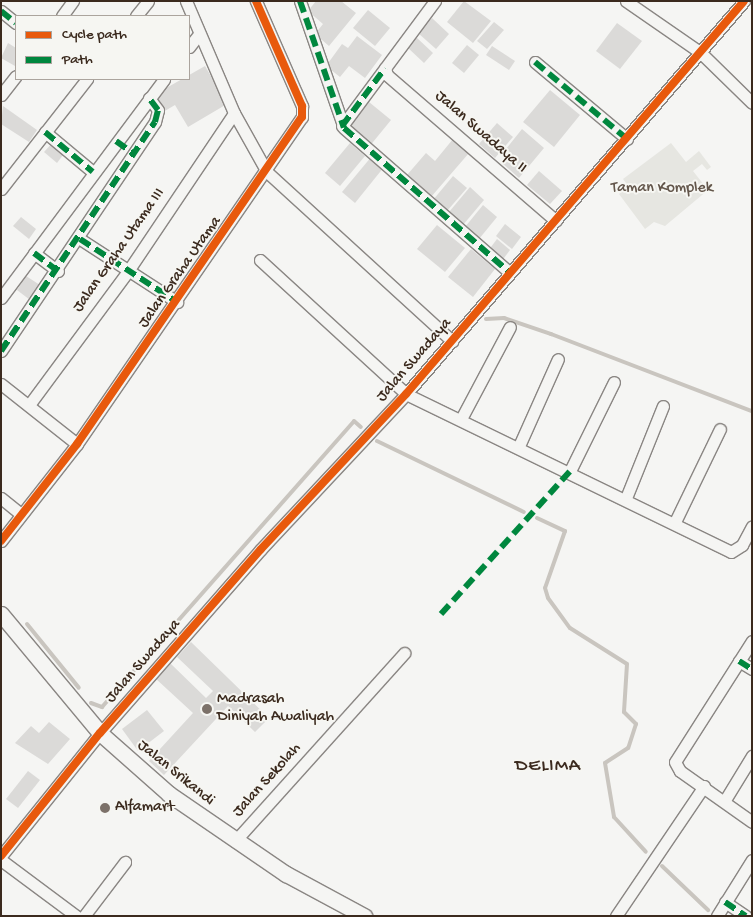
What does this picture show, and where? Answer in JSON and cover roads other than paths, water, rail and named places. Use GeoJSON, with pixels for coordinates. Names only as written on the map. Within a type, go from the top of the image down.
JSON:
{"type":"FeatureCollection","features":[{"type":"Feature","properties":{"kind":"main road","name":"Jalan Srikandi"},"geometry":{"type":"LineString","coordinates":[[1,614],[100,733],[169,794],[235,841],[364,916]]}},
{"type":"Feature","properties":{"kind":"street"},"geometry":{"type":"LineString","coordinates":[[63,15],[73,1]]}},
{"type":"Feature","properties":{"kind":"street"},"geometry":{"type":"LineString","coordinates":[[137,15],[148,1]]}},
{"type":"Feature","properties":{"kind":"street","name":"Jalan Graha Utama"},"geometry":{"type":"LineString","coordinates":[[1,540],[77,444],[267,172],[303,112],[256,1]]}},
{"type":"Feature","properties":{"kind":"street"},"geometry":{"type":"LineString","coordinates":[[300,1],[342,126],[510,273]]}},
{"type":"Feature","properties":{"kind":"street"},"geometry":{"type":"LineString","coordinates":[[342,126],[434,1]]}},
{"type":"Feature","properties":{"kind":"street"},"geometry":{"type":"LineString","coordinates":[[626,1],[701,53],[752,103]]}},
{"type":"Feature","properties":{"kind":"street"},"geometry":{"type":"LineString","coordinates":[[638,11],[645,1]]}},
{"type":"Feature","properties":{"kind":"street","name":"Jalan Swadaya"},"geometry":{"type":"LineString","coordinates":[[1,858],[100,733],[261,549],[406,394],[744,1]]}},
{"type":"Feature","properties":{"kind":"street"},"geometry":{"type":"LineString","coordinates":[[187,2],[234,113],[267,172],[452,341]]}},
{"type":"Feature","properties":{"kind":"street"},"geometry":{"type":"LineString","coordinates":[[1,11],[15,21]]}},
{"type":"Feature","properties":{"kind":"street"},"geometry":{"type":"LineString","coordinates":[[190,46],[199,34]]}},
{"type":"Feature","properties":{"kind":"street"},"geometry":{"type":"LineString","coordinates":[[535,62],[627,139]]}},
{"type":"Feature","properties":{"kind":"street","name":"Jalan Swadaya II"},"geometry":{"type":"LineString","coordinates":[[385,68],[387,75],[556,221]]}},
{"type":"Feature","properties":{"kind":"street"},"geometry":{"type":"LineString","coordinates":[[1,95],[15,77]]}},
{"type":"Feature","properties":{"kind":"street"},"geometry":{"type":"LineString","coordinates":[[1,190],[86,80]]}},
{"type":"Feature","properties":{"kind":"street"},"geometry":{"type":"LineString","coordinates":[[1,298],[163,80]]}},
{"type":"Feature","properties":{"kind":"street"},"geometry":{"type":"LineString","coordinates":[[1,351],[80,239],[157,118],[158,110],[149,98]]}},
{"type":"Feature","properties":{"kind":"street","name":"Jalan Graha Utama III"},"geometry":{"type":"LineString","coordinates":[[30,405],[128,271],[234,113]]}},
{"type":"Feature","properties":{"kind":"street"},"geometry":{"type":"LineString","coordinates":[[45,132],[93,172]]}},
{"type":"Feature","properties":{"kind":"street"},"geometry":{"type":"LineString","coordinates":[[116,141],[134,154]]}},
{"type":"Feature","properties":{"kind":"street"},"geometry":{"type":"LineString","coordinates":[[80,239],[177,302]]}},
{"type":"Feature","properties":{"kind":"street"},"geometry":{"type":"LineString","coordinates":[[34,253],[58,271]]}},
{"type":"Feature","properties":{"kind":"street"},"geometry":{"type":"LineString","coordinates":[[260,260],[406,394],[626,498],[731,552],[742,545],[752,526]]}},
{"type":"Feature","properties":{"kind":"street"},"geometry":{"type":"LineString","coordinates":[[461,419],[510,327]]}},
{"type":"Feature","properties":{"kind":"street"},"geometry":{"type":"LineString","coordinates":[[519,446],[558,359]]}},
{"type":"Feature","properties":{"kind":"street"},"geometry":{"type":"LineString","coordinates":[[570,471],[614,382]]}},
{"type":"Feature","properties":{"kind":"street"},"geometry":{"type":"LineString","coordinates":[[1,384],[77,444]]}},
{"type":"Feature","properties":{"kind":"street"},"geometry":{"type":"LineString","coordinates":[[626,498],[663,406]]}},
{"type":"Feature","properties":{"kind":"street"},"geometry":{"type":"LineString","coordinates":[[675,522],[720,429]]}},
{"type":"Feature","properties":{"kind":"street"},"geometry":{"type":"LineString","coordinates":[[1,498],[21,514]]}},
{"type":"Feature","properties":{"kind":"street"},"geometry":{"type":"LineString","coordinates":[[752,641],[675,762],[680,771],[725,800],[752,822]]}},
{"type":"Feature","properties":{"kind":"street","name":"Jalan Sekolah"},"geometry":{"type":"LineString","coordinates":[[235,841],[404,653]]}},
{"type":"Feature","properties":{"kind":"street"},"geometry":{"type":"LineString","coordinates":[[739,661],[752,669]]}},
{"type":"Feature","properties":{"kind":"street"},"geometry":{"type":"LineString","coordinates":[[725,800],[752,756]]}},
{"type":"Feature","properties":{"kind":"street"},"geometry":{"type":"LineString","coordinates":[[616,916],[704,786]]}},
{"type":"Feature","properties":{"kind":"street"},"geometry":{"type":"LineString","coordinates":[[1,858],[76,916]]}},
{"type":"Feature","properties":{"kind":"street"},"geometry":{"type":"LineString","coordinates":[[717,916],[752,860]]}},
{"type":"Feature","properties":{"kind":"street"},"geometry":{"type":"LineString","coordinates":[[84,916],[125,862]]}},
{"type":"Feature","properties":{"kind":"street"},"geometry":{"type":"LineString","coordinates":[[726,902],[746,916]]}},
{"type":"Feature","properties":{"kind":"waterway"},"geometry":{"type":"LineString","coordinates":[[486,319],[504,318],[551,334],[752,411]]}},
{"type":"Feature","properties":{"kind":"waterway"},"geometry":{"type":"LineString","coordinates":[[91,703],[102,707],[354,421],[361,427]]}},
{"type":"Feature","properties":{"kind":"waterway"},"geometry":{"type":"LineString","coordinates":[[377,441],[524,512]]}},
{"type":"Feature","properties":{"kind":"waterway"},"geometry":{"type":"LineString","coordinates":[[537,518],[565,531],[545,588],[548,598],[570,628],[627,664],[624,712],[636,724],[628,748],[605,763],[614,817],[646,852]]}},
{"type":"Feature","properties":{"kind":"waterway"},"geometry":{"type":"LineString","coordinates":[[27,624],[79,688]]}},
{"type":"Feature","properties":{"kind":"waterway"},"geometry":{"type":"LineString","coordinates":[[662,866],[708,910]]}},
{"type":"Feature","properties":{"kind":"place","name":"Madrasah Diniyah Awaliyah"},"geometry":{"type":"Point","coordinates":[207,709]}},
{"type":"Feature","properties":{"kind":"place","name":"Alfamart"},"geometry":{"type":"Point","coordinates":[105,808]}},
{"type":"Feature","properties":{"kind":"district","name":"DELIMA"},"geometry":{"type":"Point","coordinates":[548,767]}},
{"type":"Feature","properties":{"kind":"park label","name":"Taman Komplek"},"geometry":{"type":"Point","coordinates":[662,189]}}]}
